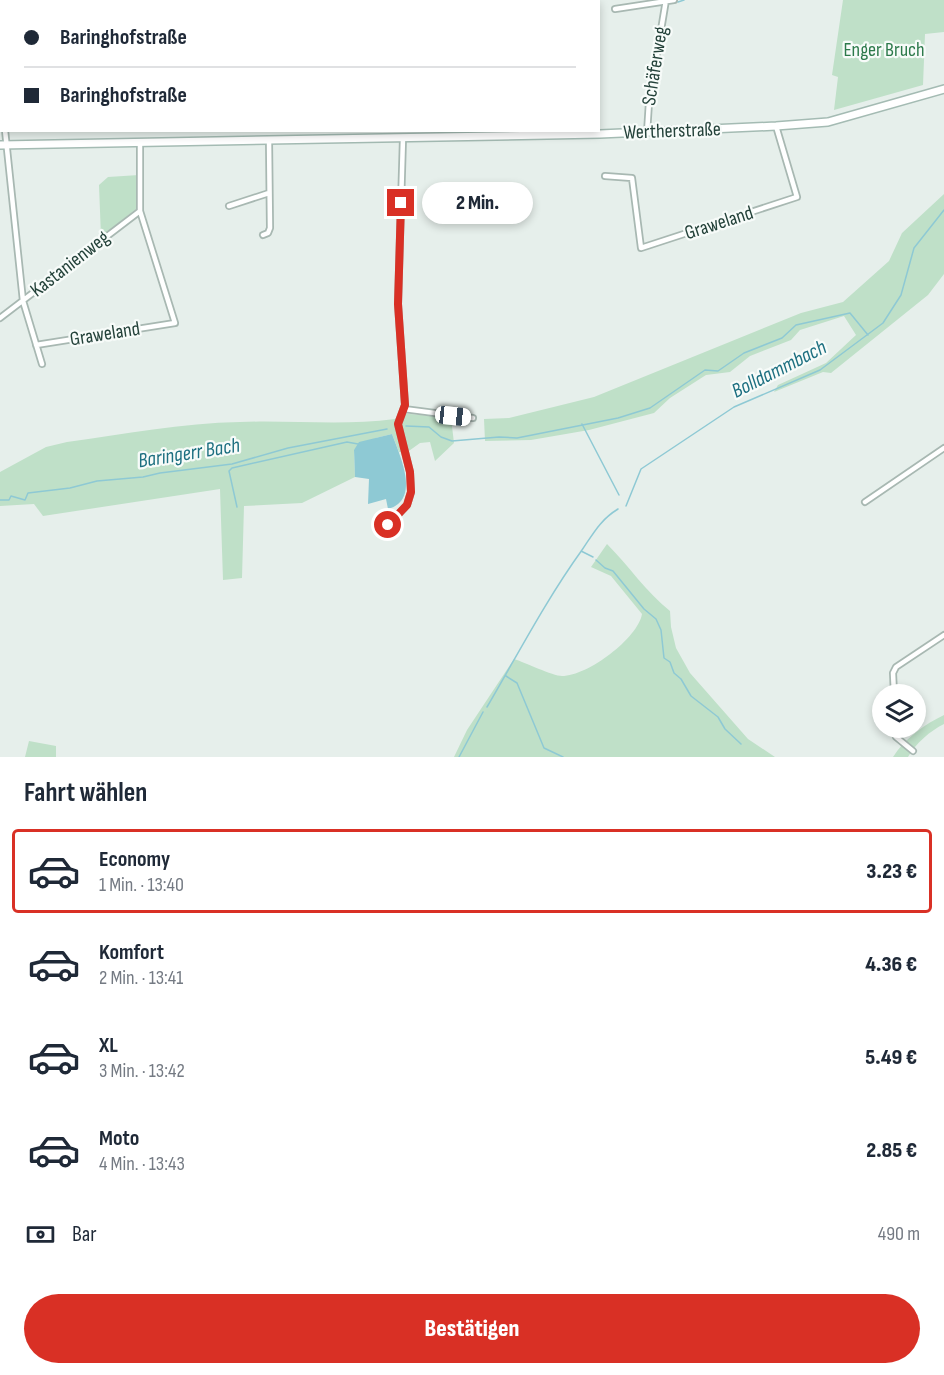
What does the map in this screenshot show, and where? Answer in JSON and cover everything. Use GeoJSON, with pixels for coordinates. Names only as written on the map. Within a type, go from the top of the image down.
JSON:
{"type":"FeatureCollection","features":[{"type":"Feature","properties":{"kind":"main road","name":"Wertherstraße"},"geometry":{"type":"LineString","coordinates":[[3,145],[647,133],[776,126],[828,122],[944,89]]}},
{"type":"Feature","properties":{"kind":"street"},"geometry":{"type":"LineString","coordinates":[[615,9],[674,0]]}},
{"type":"Feature","properties":{"kind":"street","name":"Schäferweg"},"geometry":{"type":"LineString","coordinates":[[647,133],[647,116],[666,1]]}},
{"type":"Feature","properties":{"kind":"street","name":"Graweland"},"geometry":{"type":"LineString","coordinates":[[605,176],[632,178],[640,248],[797,197],[776,126]]}},
{"type":"Feature","properties":{"kind":"street"},"geometry":{"type":"LineString","coordinates":[[388,525],[407,505],[411,481],[398,424],[404,409],[398,304],[403,138]]}},
{"type":"Feature","properties":{"kind":"street"},"geometry":{"type":"LineString","coordinates":[[263,235],[268,233],[270,228],[269,140]]}},
{"type":"Feature","properties":{"kind":"street"},"geometry":{"type":"LineString","coordinates":[[140,142],[140,211]]}},
{"type":"Feature","properties":{"kind":"street"},"geometry":{"type":"LineString","coordinates":[[3,145],[23,301],[42,364]]}},
{"type":"Feature","properties":{"kind":"street"},"geometry":{"type":"LineString","coordinates":[[230,206],[269,193]]}},
{"type":"Feature","properties":{"kind":"street","name":"Graweland"},"geometry":{"type":"LineString","coordinates":[[36,345],[175,323],[140,211]]}},
{"type":"Feature","properties":{"kind":"street","name":"Kastanienweg"},"geometry":{"type":"LineString","coordinates":[[0,318],[140,211]]}},
{"type":"Feature","properties":{"kind":"street"},"geometry":{"type":"LineString","coordinates":[[404,409],[473,418]]}},
{"type":"Feature","properties":{"kind":"street"},"geometry":{"type":"LineString","coordinates":[[865,502],[944,448]]}},
{"type":"Feature","properties":{"kind":"street"},"geometry":{"type":"LineString","coordinates":[[894,684],[893,673],[896,667],[944,635]]}},
{"type":"Feature","properties":{"kind":"street"},"geometry":{"type":"LineString","coordinates":[[897,738],[913,751]]}},
{"type":"Feature","properties":{"kind":"green space","name":"Enger Bruch"},"geometry":{"type":"Polygon","coordinates":[[[843,0],[944,0],[944,32],[925,34],[923,85],[834,110],[838,77],[832,75],[843,0]]]}},
{"type":"Feature","properties":{"kind":"green space"},"geometry":{"type":"Polygon","coordinates":[[[139,175],[136,209],[101,237],[99,185],[108,177],[139,175]]]}},
{"type":"Feature","properties":{"kind":"green space"},"geometry":{"type":"Polygon","coordinates":[[[944,194],[944,274],[928,295],[831,373],[823,372],[774,392],[778,385],[826,363],[856,335],[844,316],[800,330],[791,340],[750,356],[730,372],[706,375],[670,398],[654,413],[589,430],[531,440],[485,441],[484,419],[509,418],[594,397],[801,313],[843,302],[889,261],[902,233],[944,194]]]}},
{"type":"Feature","properties":{"kind":"green space"},"geometry":{"type":"Polygon","coordinates":[[[400,413],[451,418],[454,443],[435,461],[430,442],[420,443],[406,453],[399,452],[392,434],[376,438],[354,450],[355,477],[302,503],[244,506],[242,578],[223,580],[220,489],[43,516],[34,504],[0,506],[0,472],[46,447],[67,442],[197,424],[376,421],[395,419],[400,413]]]}},
{"type":"Feature","properties":{"kind":"green space"},"geometry":{"type":"Polygon","coordinates":[[[607,544],[653,596],[670,611],[676,648],[690,673],[748,739],[775,757],[454,757],[467,730],[514,659],[558,675],[573,674],[598,663],[631,634],[642,614],[611,576],[591,567],[607,544]]]}},
{"type":"Feature","properties":{"kind":"green space"},"geometry":{"type":"Polygon","coordinates":[[[944,715],[944,724],[926,736],[926,726],[944,715]]]}},
{"type":"Feature","properties":{"kind":"green space"},"geometry":{"type":"Polygon","coordinates":[[[910,738],[924,738],[908,757],[893,757],[910,738]]]}},
{"type":"Feature","properties":{"kind":"green space"},"geometry":{"type":"Polygon","coordinates":[[[29,741],[56,746],[56,757],[25,757],[29,741]]]}},
{"type":"Feature","properties":{"kind":"water"},"geometry":{"type":"Polygon","coordinates":[[[392,434],[403,464],[406,487],[404,496],[398,504],[388,509],[386,499],[368,504],[369,479],[355,477],[354,450],[359,442],[392,434]]]}},
{"type":"Feature","properties":{"kind":"waterway"},"geometry":{"type":"LineString","coordinates":[[678,2],[684,0]]}},
{"type":"Feature","properties":{"kind":"waterway","name":"Bolldammbach"},"geometry":{"type":"LineString","coordinates":[[626,506],[641,469],[734,407],[820,370],[883,323],[901,295],[914,248],[944,210]]}},
{"type":"Feature","properties":{"kind":"waterway"},"geometry":{"type":"LineString","coordinates":[[406,426],[429,427],[441,437],[452,441],[499,437],[517,438],[618,418],[650,408],[705,370],[718,371],[744,353],[782,338],[796,325],[850,313],[868,335]]}},
{"type":"Feature","properties":{"kind":"waterway","name":"Bolldammbach"},"geometry":{"type":"LineString","coordinates":[[582,424],[619,495]]}},
{"type":"Feature","properties":{"kind":"waterway","name":"Baringerr Bach"},"geometry":{"type":"LineString","coordinates":[[0,500],[9,500],[11,496],[25,500],[28,493],[70,488],[97,481],[232,464],[288,448],[387,429]]}},
{"type":"Feature","properties":{"kind":"waterway"},"geometry":{"type":"LineString","coordinates":[[237,507],[229,471],[232,468],[347,442],[358,444]]}},
{"type":"Feature","properties":{"kind":"waterway","name":"Bolldammbach"},"geometry":{"type":"LineString","coordinates":[[487,707],[569,569],[597,528],[618,509]]}},
{"type":"Feature","properties":{"kind":"waterway"},"geometry":{"type":"LineString","coordinates":[[581,551],[593,557]]}},
{"type":"Feature","properties":{"kind":"waterway"},"geometry":{"type":"LineString","coordinates":[[596,560],[605,568],[613,571],[644,609],[656,619],[661,630],[664,658],[670,662],[674,673],[681,679],[691,696],[718,717],[725,729],[741,744]]}},
{"type":"Feature","properties":{"kind":"waterway"},"geometry":{"type":"LineString","coordinates":[[506,676],[517,683],[544,748],[563,757]]}},
{"type":"Feature","properties":{"kind":"waterway","name":"Bolldammbach"},"geometry":{"type":"LineString","coordinates":[[459,757],[483,712]]}},
{"type":"Feature","properties":{"kind":"route"},"geometry":{"type":"LineString","coordinates":[[388,525],[407,505],[411,492],[410,472],[398,429],[399,419],[405,405],[398,304],[401,203]]}}]}
